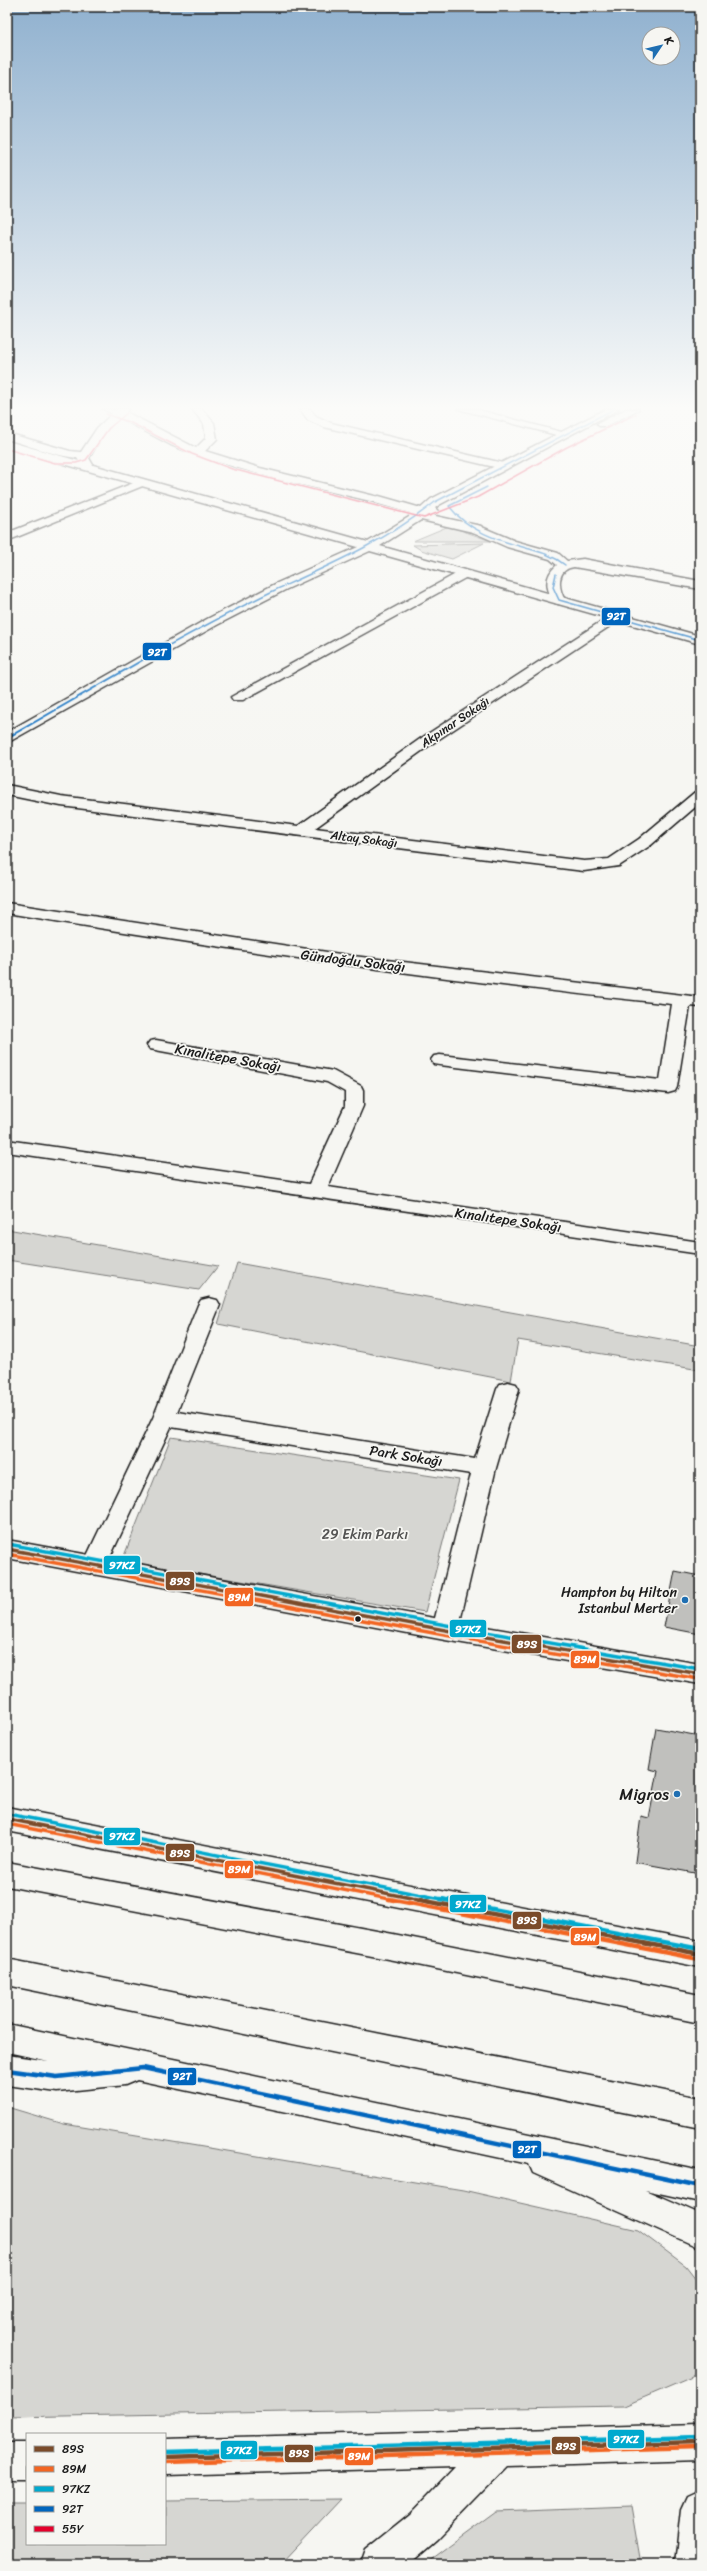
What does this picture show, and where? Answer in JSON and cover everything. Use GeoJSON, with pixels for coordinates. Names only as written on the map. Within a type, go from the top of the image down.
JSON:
{"type":"FeatureCollection","features":[{"type":"Feature","properties":{"kind":"main road"},"geometry":{"type":"LineString","coordinates":[[303,529],[700,640]]}},
{"type":"Feature","properties":{"kind":"main road"},"geometry":{"type":"LineString","coordinates":[[7,738],[142,659],[282,586],[366,547],[397,529]]}},
{"type":"Feature","properties":{"kind":"main road"},"geometry":{"type":"LineString","coordinates":[[328,536],[366,535],[392,532]]}},
{"type":"Feature","properties":{"kind":"main road"},"geometry":{"type":"LineString","coordinates":[[392,532],[392,541],[415,553],[524,583],[551,584]]}},
{"type":"Feature","properties":{"kind":"main road"},"geometry":{"type":"LineString","coordinates":[[7,1549],[95,1564],[445,1630],[700,1674]]}},
{"type":"Feature","properties":{"kind":"main road"},"geometry":{"type":"LineString","coordinates":[[7,1819],[700,1954]]}},
{"type":"Feature","properties":{"kind":"main road"},"geometry":{"type":"LineString","coordinates":[[7,1874],[393,1947],[700,2009]]}},
{"type":"Feature","properties":{"kind":"main road"},"geometry":{"type":"LineString","coordinates":[[7,1972],[700,2113]]}},
{"type":"Feature","properties":{"kind":"main road"},"geometry":{"type":"LineString","coordinates":[[7,2038],[143,2068],[500,2142],[700,2186]]}},
{"type":"Feature","properties":{"kind":"main road"},"geometry":{"type":"LineString","coordinates":[[7,2070],[57,2077],[143,2068]]}},
{"type":"Feature","properties":{"kind":"main road"},"geometry":{"type":"LineString","coordinates":[[500,2142],[700,2232]]}},
{"type":"Feature","properties":{"kind":"main road"},"geometry":{"type":"LineString","coordinates":[[166,2457],[499,2449],[700,2442]]}},
{"type":"Feature","properties":{"kind":"main road"},"geometry":{"type":"LineString","coordinates":[[379,2564],[423,2527],[499,2449]]}},
{"type":"Feature","properties":{"kind":"main road"},"geometry":{"type":"LineString","coordinates":[[7,2461],[26,2461]]}},
{"type":"Feature","properties":{"kind":"main road"},"geometry":{"type":"LineString","coordinates":[[694,2564],[700,2509]]}},
{"type":"Feature","properties":{"kind":"street"},"geometry":{"type":"LineString","coordinates":[[7,536],[25,529]]}},
{"type":"Feature","properties":{"kind":"street"},"geometry":{"type":"LineString","coordinates":[[477,529],[511,544],[554,556],[565,565]]}},
{"type":"Feature","properties":{"kind":"street"},"geometry":{"type":"LineString","coordinates":[[559,600],[552,590],[551,584],[556,574],[565,565],[582,563],[700,585]]}},
{"type":"Feature","properties":{"kind":"street"},"geometry":{"type":"LineString","coordinates":[[238,697],[463,574]]}},
{"type":"Feature","properties":{"kind":"street","name":"Akpınar Sokağı"},"geometry":{"type":"LineString","coordinates":[[300,832],[425,742],[614,616]]}},
{"type":"Feature","properties":{"kind":"street","name":"Altay Sokağı"},"geometry":{"type":"LineString","coordinates":[[7,790],[61,801],[300,832],[584,866],[613,863],[645,842],[700,795]]}},
{"type":"Feature","properties":{"kind":"street","name":"Gündoğdu Sokağı"},"geometry":{"type":"LineString","coordinates":[[7,908],[271,951],[504,981],[691,1001]]}},
{"type":"Feature","properties":{"kind":"street"},"geometry":{"type":"LineString","coordinates":[[440,1060],[668,1087],[691,1001]]}},
{"type":"Feature","properties":{"kind":"street","name":"Kınalıtepe Sokağı"},"geometry":{"type":"LineString","coordinates":[[156,1045],[333,1077],[354,1090],[354,1106],[316,1191]]}},
{"type":"Feature","properties":{"kind":"street","name":"Kınalıtepe Sokağı"},"geometry":{"type":"LineString","coordinates":[[7,1146],[700,1248]]}},
{"type":"Feature","properties":{"kind":"street"},"geometry":{"type":"LineString","coordinates":[[95,1564],[164,1418],[208,1305]]}},
{"type":"Feature","properties":{"kind":"street"},"geometry":{"type":"LineString","coordinates":[[445,1630],[484,1468],[508,1389]]}},
{"type":"Feature","properties":{"kind":"street","name":"Park Sokağı"},"geometry":{"type":"LineString","coordinates":[[164,1418],[484,1468]]}},
{"type":"Feature","properties":{"kind":"green space"},"geometry":{"type":"Polygon","coordinates":[[[442,529],[457,529],[491,541],[413,541],[442,529]]]}},
{"type":"Feature","properties":{"kind":"green space"},"geometry":{"type":"Polygon","coordinates":[[[484,543],[452,559],[421,550],[413,545],[484,543]]]}},
{"type":"Feature","properties":{"kind":"green space"},"geometry":{"type":"Polygon","coordinates":[[[7,1229],[218,1266],[199,1290],[7,1260],[7,1229]]]}},
{"type":"Feature","properties":{"kind":"green space"},"geometry":{"type":"Polygon","coordinates":[[[237,1263],[700,1346],[700,1370],[518,1340],[511,1381],[218,1324],[237,1263]]]}},
{"type":"Feature","properties":{"kind":"green space","name":"29 Ekim Parkı"},"geometry":{"type":"Polygon","coordinates":[[[171,1437],[459,1480],[425,1612],[122,1561],[171,1437]]]}},
{"type":"Feature","properties":{"kind":"green space"},"geometry":{"type":"Polygon","coordinates":[[[7,2107],[64,2124],[463,2190],[638,2230],[686,2266],[700,2284],[700,2369],[692,2377],[624,2406],[7,2417],[7,2107]]]}},
{"type":"Feature","properties":{"kind":"green space"},"geometry":{"type":"Polygon","coordinates":[[[341,2499],[280,2564],[7,2564],[7,2503],[26,2503],[26,2545],[166,2545],[166,2501],[341,2499]]]}},
{"type":"Feature","properties":{"kind":"green space"},"geometry":{"type":"Polygon","coordinates":[[[631,2506],[641,2564],[424,2564],[496,2511],[631,2506]]]}},
{"type":"Feature","properties":{"kind":"building","name":"Hampton by Hilton Istanbul Merter"},"geometry":{"type":"Polygon","coordinates":[[[675,1571],[700,1576],[700,1634],[664,1627],[675,1571]]]}},
{"type":"Feature","properties":{"kind":"building","name":"Migros"},"geometry":{"type":"Polygon","coordinates":[[[656,1728],[700,1736],[700,1874],[635,1862],[641,1816],[649,1818],[658,1771],[649,1769],[656,1728]]]}},
{"type":"Feature","properties":{"kind":"transit line","name":"92T"},"geometry":{"type":"LineString","coordinates":[[7,738],[126,669],[216,620],[271,592],[344,559],[399,529]]}},
{"type":"Feature","properties":{"kind":"transit line","name":"92T"},"geometry":{"type":"LineString","coordinates":[[475,529],[494,538],[547,554],[561,561],[565,565]]}},
{"type":"Feature","properties":{"kind":"transit line","name":"92T"},"geometry":{"type":"LineString","coordinates":[[556,574],[553,587],[559,600],[700,640]]}},
{"type":"Feature","properties":{"kind":"transit line","name":"97KZ"},"geometry":{"type":"LineString","coordinates":[[8,1544],[446,1625],[700,1669]]}},
{"type":"Feature","properties":{"kind":"transit line","name":"89S"},"geometry":{"type":"LineString","coordinates":[[7,1549],[445,1630],[700,1674]]}},
{"type":"Feature","properties":{"kind":"transit line","name":"89M"},"geometry":{"type":"LineString","coordinates":[[7,1554],[444,1635],[699,1679]]}},
{"type":"Feature","properties":{"kind":"transit line","name":"97KZ"},"geometry":{"type":"LineString","coordinates":[[8,1814],[700,1949]]}},
{"type":"Feature","properties":{"kind":"transit line","name":"89S"},"geometry":{"type":"LineString","coordinates":[[7,1819],[700,1954]]}},
{"type":"Feature","properties":{"kind":"transit line","name":"89M"},"geometry":{"type":"LineString","coordinates":[[7,1824],[699,1959]]}},
{"type":"Feature","properties":{"kind":"transit line","name":"92T"},"geometry":{"type":"LineString","coordinates":[[7,2070],[57,2077],[143,2068],[700,2186]]}},
{"type":"Feature","properties":{"kind":"transit line","name":"97KZ"},"geometry":{"type":"LineString","coordinates":[[166,2452],[700,2437]]}},
{"type":"Feature","properties":{"kind":"transit line","name":"89S"},"geometry":{"type":"LineString","coordinates":[[166,2457],[700,2442]]}},
{"type":"Feature","properties":{"kind":"transit line","name":"89M"},"geometry":{"type":"LineString","coordinates":[[166,2462],[700,2447]]}},
{"type":"Feature","properties":{"kind":"place","name":"Hampton by Hilton Istanbul Merter"},"geometry":{"type":"Point","coordinates":[685,1600]}},
{"type":"Feature","properties":{"kind":"place","name":"Migros"},"geometry":{"type":"Point","coordinates":[677,1794]}}]}
